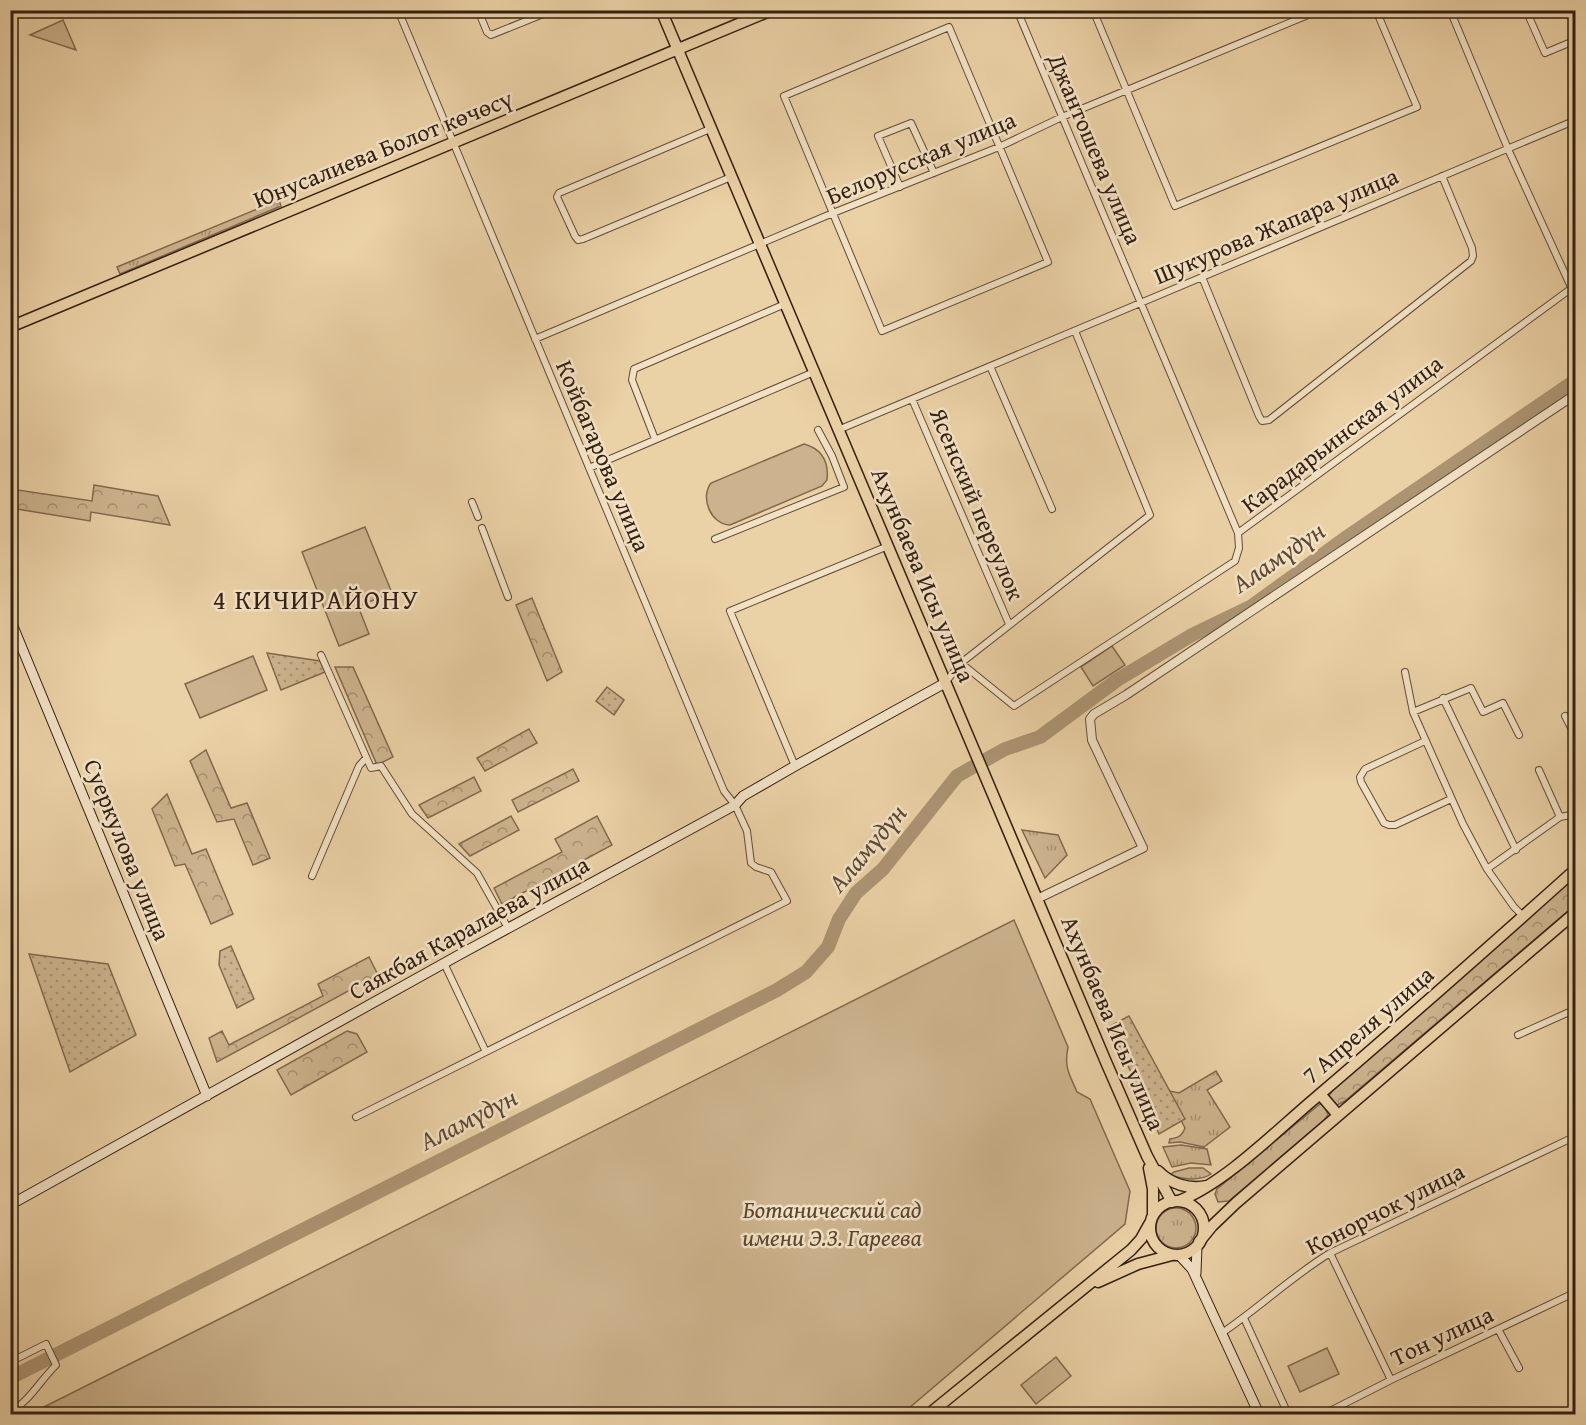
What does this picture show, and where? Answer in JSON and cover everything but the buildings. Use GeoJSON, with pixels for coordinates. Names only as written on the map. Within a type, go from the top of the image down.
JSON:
{"type":"FeatureCollection","features":[{"type":"Feature","properties":{"kind":"main road","name":"Ахунбаева Исы улица"},"geometry":{"type":"LineString","coordinates":[[661,10],[1147,1156],[1176,1202]]}},
{"type":"Feature","properties":{"kind":"main road","name":"Юнусалиева Болот көчөсү"},"geometry":{"type":"LineString","coordinates":[[10,327],[772,10]]}},
{"type":"Feature","properties":{"kind":"main road","name":"Суеркулова улица"},"geometry":{"type":"LineString","coordinates":[[10,619],[207,1096]]}},
{"type":"Feature","properties":{"kind":"main road","name":"Саякбая Каралаева улица"},"geometry":{"type":"LineString","coordinates":[[10,1205],[444,963],[735,805],[743,796],[945,683]]}},
{"type":"Feature","properties":{"kind":"main road","name":"7 Апреля улица"},"geometry":{"type":"LineString","coordinates":[[1176,1202],[1212,1185],[1320,1094],[1575,869]]}},
{"type":"Feature","properties":{"kind":"main road","name":"7 Апреля улица"},"geometry":{"type":"LineString","coordinates":[[1198,1244],[1212,1226],[1236,1203],[1575,912]]}},
{"type":"Feature","properties":{"kind":"main road"},"geometry":{"type":"LineString","coordinates":[[1320,1094],[1338,1115]]}},
{"type":"Feature","properties":{"kind":"main road","name":"Ахунбаева Исы улица"},"geometry":{"type":"LineString","coordinates":[[1147,1156],[1153,1189],[1151,1220]]}},
{"type":"Feature","properties":{"kind":"main road"},"geometry":{"type":"LineString","coordinates":[[1147,1156],[1161,1174],[1169,1180],[1198,1188],[1212,1185]]}},
{"type":"Feature","properties":{"kind":"main road"},"geometry":{"type":"LineString","coordinates":[[929,1414],[1131,1250],[1164,1204],[1176,1202],[1193,1207],[1202,1220],[1203,1227],[1195,1266],[1196,1278]]}},
{"type":"Feature","properties":{"kind":"main road"},"geometry":{"type":"LineString","coordinates":[[1151,1220],[1152,1239],[1156,1245],[1175,1255],[1192,1269],[1259,1414]]}},
{"type":"Feature","properties":{"kind":"main road"},"geometry":{"type":"LineString","coordinates":[[1085,1289],[1138,1264],[1190,1251],[1198,1244]]}},
{"type":"Feature","properties":{"kind":"street","name":"Койбагарова улица"},"geometry":{"type":"LineString","coordinates":[[398,10],[724,791],[735,805],[747,831],[751,863],[771,872],[787,901],[486,1052]]}},
{"type":"Feature","properties":{"kind":"street"},"geometry":{"type":"LineString","coordinates":[[477,10],[487,32],[491,35],[553,10]]}},
{"type":"Feature","properties":{"kind":"street","name":"Джантошева улица"},"geometry":{"type":"LineString","coordinates":[[1017,10],[1238,533]]}},
{"type":"Feature","properties":{"kind":"street"},"geometry":{"type":"LineString","coordinates":[[1093,10],[1175,206],[1417,107],[1376,10]]}},
{"type":"Feature","properties":{"kind":"street","name":"Белорусская улица"},"geometry":{"type":"LineString","coordinates":[[535,339],[833,213],[999,147],[1062,117],[1320,10]]}},
{"type":"Feature","properties":{"kind":"street"},"geometry":{"type":"LineString","coordinates":[[1450,10],[1508,149],[1574,287]]}},
{"type":"Feature","properties":{"kind":"street"},"geometry":{"type":"LineString","coordinates":[[1526,10],[1545,53],[1575,40]]}},
{"type":"Feature","properties":{"kind":"street"},"geometry":{"type":"LineString","coordinates":[[949,27],[1048,262],[882,331],[833,213],[784,96],[949,27]]}},
{"type":"Feature","properties":{"kind":"street","name":"Шукурова Жапара улица"},"geometry":{"type":"LineString","coordinates":[[838,430],[1575,120]]}},
{"type":"Feature","properties":{"kind":"street"},"geometry":{"type":"LineString","coordinates":[[900,187],[878,136],[910,123],[934,173]]}},
{"type":"Feature","properties":{"kind":"street"},"geometry":{"type":"LineString","coordinates":[[711,129],[559,192],[557,197],[574,236],[578,240],[731,177]]}},
{"type":"Feature","properties":{"kind":"street"},"geometry":{"type":"LineString","coordinates":[[1202,277],[1259,416],[1262,421],[1269,420],[1471,261],[1472,248],[1442,176]]}},
{"type":"Feature","properties":{"kind":"street","name":"Карадарьинская улица"},"geometry":{"type":"LineString","coordinates":[[961,663],[1014,706],[1235,561],[1239,548],[1238,533],[1574,287]]}},
{"type":"Feature","properties":{"kind":"street"},"geometry":{"type":"LineString","coordinates":[[655,440],[632,380],[634,369],[785,304]]}},
{"type":"Feature","properties":{"kind":"street","name":"Ясенский переулок"},"geometry":{"type":"LineString","coordinates":[[961,663],[1150,514],[1075,331]]}},
{"type":"Feature","properties":{"kind":"street"},"geometry":{"type":"LineString","coordinates":[[990,366],[1052,509]]}},
{"type":"Feature","properties":{"kind":"street"},"geometry":{"type":"LineString","coordinates":[[589,468],[814,372]]}},
{"type":"Feature","properties":{"kind":"street"},"geometry":{"type":"LineString","coordinates":[[1037,899],[1143,848],[1092,740],[1090,719],[1094,714],[1156,675],[1575,394]]}},
{"type":"Feature","properties":{"kind":"street","name":"Ясенский переулок"},"geometry":{"type":"LineString","coordinates":[[912,399],[1009,624]]}},
{"type":"Feature","properties":{"kind":"street"},"geometry":{"type":"LineString","coordinates":[[715,538],[844,487],[832,456],[818,430]]}},
{"type":"Feature","properties":{"kind":"street"},"geometry":{"type":"LineString","coordinates":[[472,502],[478,517]]}},
{"type":"Feature","properties":{"kind":"street"},"geometry":{"type":"LineString","coordinates":[[482,528],[508,597]]}},
{"type":"Feature","properties":{"kind":"street"},"geometry":{"type":"LineString","coordinates":[[795,766],[730,611],[888,546]]}},
{"type":"Feature","properties":{"kind":"street"},"geometry":{"type":"LineString","coordinates":[[10,648],[19,639]]}},
{"type":"Feature","properties":{"kind":"street"},"geometry":{"type":"LineString","coordinates":[[321,654],[371,768],[381,766],[412,814],[477,873],[508,928]]}},
{"type":"Feature","properties":{"kind":"street"},"geometry":{"type":"LineString","coordinates":[[945,683],[961,663]]}},
{"type":"Feature","properties":{"kind":"street"},"geometry":{"type":"LineString","coordinates":[[1405,672],[1413,712],[1451,799],[1487,869],[1523,916]]}},
{"type":"Feature","properties":{"kind":"street"},"geometry":{"type":"LineString","coordinates":[[1413,712],[1471,688],[1483,712],[1503,703],[1519,735]]}},
{"type":"Feature","properties":{"kind":"street"},"geometry":{"type":"LineString","coordinates":[[1443,698],[1516,850]]}},
{"type":"Feature","properties":{"kind":"street"},"geometry":{"type":"LineString","coordinates":[[1565,716],[1575,738]]}},
{"type":"Feature","properties":{"kind":"street"},"geometry":{"type":"LineString","coordinates":[[1425,741],[1365,770],[1360,777],[1361,782],[1384,823],[1389,825],[1395,825],[1451,799]]}},
{"type":"Feature","properties":{"kind":"street"},"geometry":{"type":"LineString","coordinates":[[312,876],[359,766],[366,758]]}},
{"type":"Feature","properties":{"kind":"street"},"geometry":{"type":"LineString","coordinates":[[1539,770],[1560,817]]}},
{"type":"Feature","properties":{"kind":"street"},"geometry":{"type":"LineString","coordinates":[[1487,869],[1560,817],[1571,815],[1575,820]]}},
{"type":"Feature","properties":{"kind":"street"},"geometry":{"type":"LineString","coordinates":[[356,1117],[486,1052],[444,963]]}},
{"type":"Feature","properties":{"kind":"street"},"geometry":{"type":"LineString","coordinates":[[1518,1035],[1575,1009]]}},
{"type":"Feature","properties":{"kind":"street","name":"Конорчок улица"},"geometry":{"type":"LineString","coordinates":[[1222,1333],[1297,1275],[1330,1254],[1575,1136]]}},
{"type":"Feature","properties":{"kind":"street"},"geometry":{"type":"LineString","coordinates":[[1330,1254],[1391,1380]]}},
{"type":"Feature","properties":{"kind":"street","name":"Тон улица"},"geometry":{"type":"LineString","coordinates":[[1324,1414],[1575,1292]]}},
{"type":"Feature","properties":{"kind":"street"},"geometry":{"type":"LineString","coordinates":[[1244,1318],[1288,1414]]}},
{"type":"Feature","properties":{"kind":"street"},"geometry":{"type":"LineString","coordinates":[[1498,1329],[1519,1368]]}},
{"type":"Feature","properties":{"kind":"street"},"geometry":{"type":"LineString","coordinates":[[10,1362],[46,1344],[56,1365],[36,1391],[10,1413]]}},
{"type":"Feature","properties":{"kind":"green space"},"geometry":{"type":"Polygon","coordinates":[[[63,20],[76,50],[30,35],[63,20]]]}},
{"type":"Feature","properties":{"kind":"green space"},"geometry":{"type":"Polygon","coordinates":[[[279,200],[281,206],[120,274],[117,267],[279,200]]]}},
{"type":"Feature","properties":{"kind":"green space"},"geometry":{"type":"Polygon","coordinates":[[[804,444],[815,449],[823,457],[827,467],[827,480],[822,486],[730,525],[717,520],[712,515],[707,502],[711,483],[804,444]]]}},
{"type":"Feature","properties":{"kind":"green space"},"geometry":{"type":"Polygon","coordinates":[[[94,485],[158,496],[170,525],[91,512],[90,521],[11,508],[11,489],[92,501],[94,485]]]}},
{"type":"Feature","properties":{"kind":"green space"},"geometry":{"type":"Polygon","coordinates":[[[365,527],[392,593],[358,606],[369,634],[339,646],[302,552],[365,527]]]}},
{"type":"Feature","properties":{"kind":"green space"},"geometry":{"type":"Polygon","coordinates":[[[532,598],[562,672],[547,681],[516,605],[532,598]]]}},
{"type":"Feature","properties":{"kind":"green space"},"geometry":{"type":"Polygon","coordinates":[[[1112,646],[1125,665],[1093,686],[1081,667],[1112,646]]]}},
{"type":"Feature","properties":{"kind":"green space"},"geometry":{"type":"Polygon","coordinates":[[[267,653],[320,661],[325,672],[281,690],[267,653]]]}},
{"type":"Feature","properties":{"kind":"green space"},"geometry":{"type":"Polygon","coordinates":[[[253,656],[267,690],[200,718],[185,684],[253,656]]]}},
{"type":"Feature","properties":{"kind":"green space"},"geometry":{"type":"Polygon","coordinates":[[[335,667],[353,667],[393,757],[377,765],[335,667]]]}},
{"type":"Feature","properties":{"kind":"green space"},"geometry":{"type":"Polygon","coordinates":[[[607,687],[624,700],[614,715],[596,701],[607,687]]]}},
{"type":"Feature","properties":{"kind":"green space"},"geometry":{"type":"Polygon","coordinates":[[[529,729],[537,743],[485,771],[477,758],[529,729]]]}},
{"type":"Feature","properties":{"kind":"green space"},"geometry":{"type":"Polygon","coordinates":[[[206,750],[231,808],[247,803],[270,858],[253,865],[234,819],[217,822],[190,761],[206,750]]]}},
{"type":"Feature","properties":{"kind":"green space"},"geometry":{"type":"Polygon","coordinates":[[[573,769],[579,781],[518,812],[512,800],[573,769]]]}},
{"type":"Feature","properties":{"kind":"green space"},"geometry":{"type":"Polygon","coordinates":[[[474,777],[481,791],[428,818],[419,805],[474,777]]]}},
{"type":"Feature","properties":{"kind":"green space"},"geometry":{"type":"Polygon","coordinates":[[[167,794],[192,854],[206,849],[233,914],[211,924],[185,864],[175,866],[152,809],[167,794]]]}},
{"type":"Feature","properties":{"kind":"green space"},"geometry":{"type":"Polygon","coordinates":[[[511,816],[519,830],[470,856],[459,844],[511,816]]]}},
{"type":"Feature","properties":{"kind":"green space"},"geometry":{"type":"Polygon","coordinates":[[[597,816],[612,845],[502,904],[494,888],[562,852],[555,839],[597,816]]]}},
{"type":"Feature","properties":{"kind":"green space"},"geometry":{"type":"Polygon","coordinates":[[[1022,830],[1058,835],[1067,855],[1045,878],[1022,830]]]}},
{"type":"Feature","properties":{"kind":"green space"},"geometry":{"type":"Polygon","coordinates":[[[1575,877],[1575,905],[1345,1101],[1337,1105],[1329,1096],[1332,1091],[1575,877]]]}},
{"type":"Feature","properties":{"kind":"green space","name":"Ботанический сад имени Э.З. Гареева"},"geometry":{"type":"Polygon","coordinates":[[[1014,920],[1068,1047],[1068,1070],[1077,1092],[1090,1099],[1130,1191],[1125,1224],[902,1414],[30,1414],[1014,920]]]}},
{"type":"Feature","properties":{"kind":"green space"},"geometry":{"type":"Polygon","coordinates":[[[231,946],[254,999],[237,1008],[219,965],[220,951],[231,946]]]}},
{"type":"Feature","properties":{"kind":"green space"},"geometry":{"type":"Polygon","coordinates":[[[29,954],[108,964],[136,1035],[70,1072],[29,954]]]}},
{"type":"Feature","properties":{"kind":"green space"},"geometry":{"type":"Polygon","coordinates":[[[369,957],[378,975],[217,1062],[209,1038],[222,1031],[229,1045],[323,996],[318,984],[369,957]]]}},
{"type":"Feature","properties":{"kind":"green space"},"geometry":{"type":"Polygon","coordinates":[[[1129,1016],[1185,1119],[1159,1134],[1110,1026],[1129,1016]]]}},
{"type":"Feature","properties":{"kind":"green space"},"geometry":{"type":"Polygon","coordinates":[[[347,1031],[357,1034],[367,1052],[291,1095],[277,1070],[347,1031]]]}},
{"type":"Feature","properties":{"kind":"green space"},"geometry":{"type":"Polygon","coordinates":[[[1216,1071],[1222,1081],[1207,1090],[1230,1127],[1204,1147],[1180,1142],[1169,1143],[1170,1139],[1183,1133],[1185,1128],[1165,1090],[1179,1093],[1216,1071]]]}},
{"type":"Feature","properties":{"kind":"green space"},"geometry":{"type":"Polygon","coordinates":[[[1320,1104],[1324,1105],[1328,1115],[1324,1120],[1229,1201],[1218,1202],[1215,1194],[1217,1189],[1320,1104]]]}},
{"type":"Feature","properties":{"kind":"green space"},"geometry":{"type":"Polygon","coordinates":[[[1181,1145],[1207,1149],[1211,1165],[1191,1163],[1172,1167],[1163,1147],[1181,1145]]]}},
{"type":"Feature","properties":{"kind":"green space"},"geometry":{"type":"Polygon","coordinates":[[[1189,1168],[1203,1168],[1211,1174],[1196,1179],[1170,1175],[1189,1168]]]}},
{"type":"Feature","properties":{"kind":"green space"},"geometry":{"type":"Polygon","coordinates":[[[1176,1208],[1190,1214],[1196,1228],[1190,1242],[1176,1248],[1162,1242],[1156,1228],[1162,1214],[1176,1208]]]}},
{"type":"Feature","properties":{"kind":"green space"},"geometry":{"type":"Polygon","coordinates":[[[1327,1348],[1339,1374],[1300,1392],[1288,1366],[1327,1348]]]}},
{"type":"Feature","properties":{"kind":"green space"},"geometry":{"type":"Polygon","coordinates":[[[1056,1357],[1071,1376],[1036,1404],[1021,1385],[1056,1357]]]}},
{"type":"Feature","properties":{"kind":"waterway","name":"Аламүдүн"},"geometry":{"type":"LineString","coordinates":[[10,1378],[777,990],[806,972],[828,947],[839,919],[856,893],[883,869],[957,776],[1005,749],[1040,737],[1117,680],[1192,635],[1252,606],[1347,537],[1576,380]]}},
{"type":"Feature","properties":{"kind":"district","name":"4 КИЧИРАЙОНУ"},"geometry":{"type":"Point","coordinates":[316,600]}}]}
